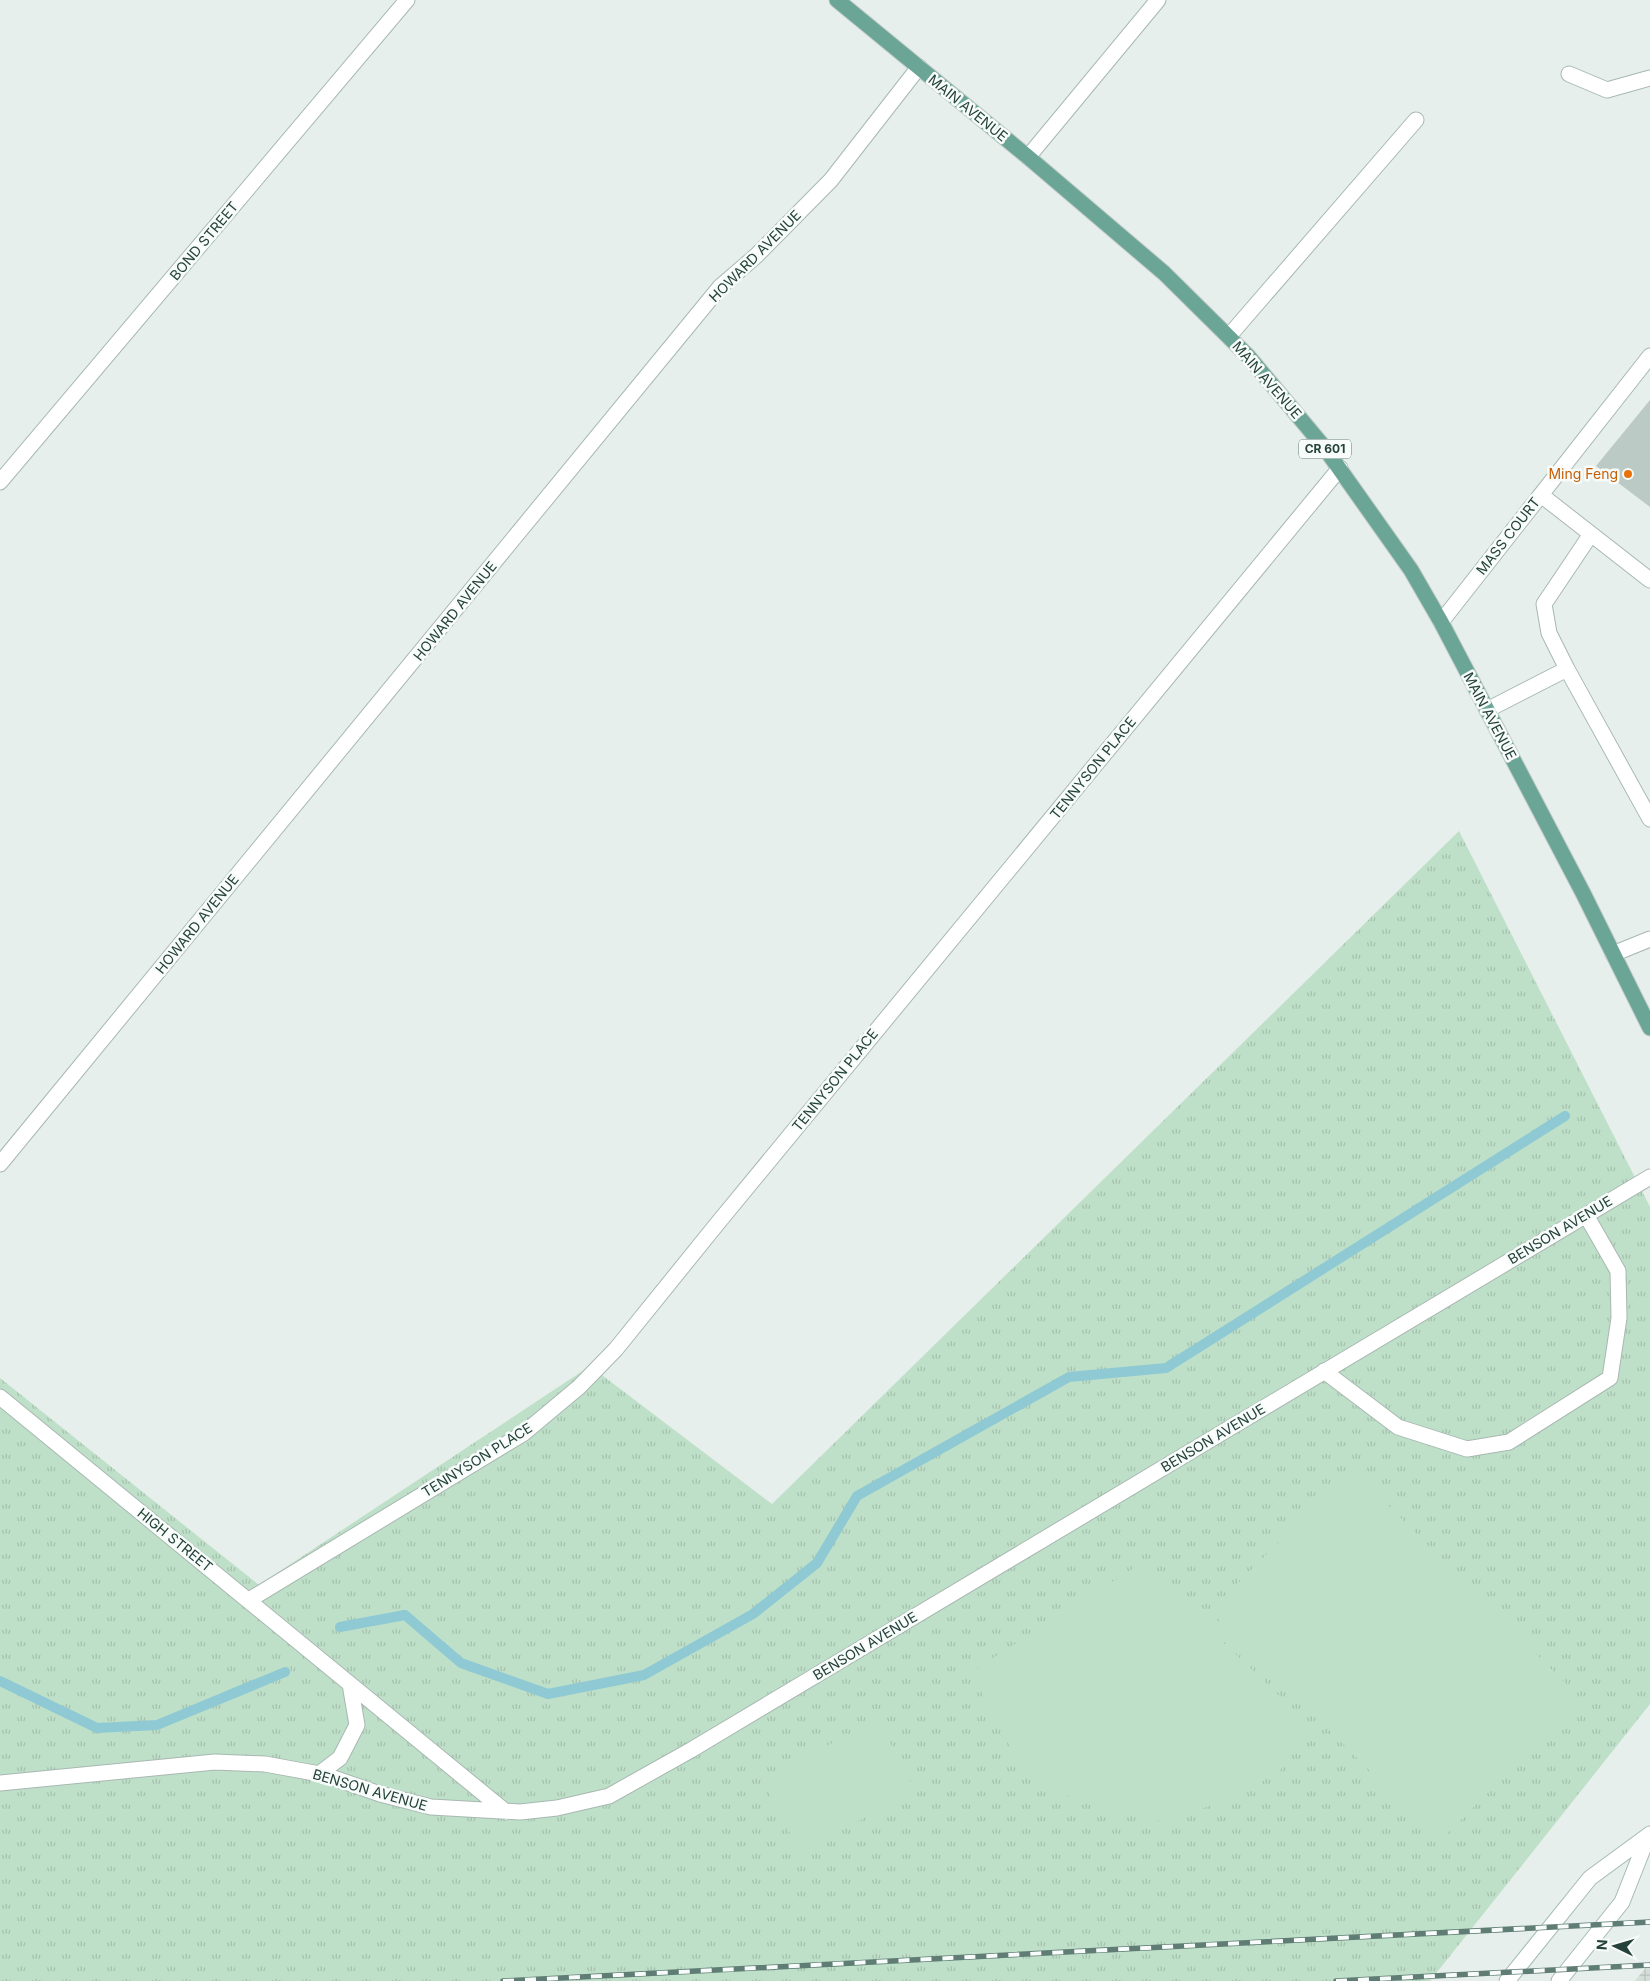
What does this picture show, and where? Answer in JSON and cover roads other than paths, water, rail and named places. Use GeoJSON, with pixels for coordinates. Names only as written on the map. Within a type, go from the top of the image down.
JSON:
{"type":"FeatureCollection","features":[{"type":"Feature","properties":{"kind":"main road","name":"MAIN AVENUE"},"geometry":{"type":"LineString","coordinates":[[837,0],[1028,157],[1164,273],[1229,336],[1324,447],[1411,570],[1441,622],[1650,1028]]}},
{"type":"Feature","properties":{"kind":"street","name":"BOND STREET"},"geometry":{"type":"LineString","coordinates":[[0,482],[407,0]]}},
{"type":"Feature","properties":{"kind":"street"},"geometry":{"type":"LineString","coordinates":[[1028,157],[1158,0]]}},
{"type":"Feature","properties":{"kind":"street","name":"HOWARD AVENUE"},"geometry":{"type":"LineString","coordinates":[[0,1164],[720,288],[757,255],[831,180],[919,67]]}},
{"type":"Feature","properties":{"kind":"street"},"geometry":{"type":"LineString","coordinates":[[1569,74],[1607,90],[1650,78]]}},
{"type":"Feature","properties":{"kind":"street"},"geometry":{"type":"LineString","coordinates":[[1229,336],[1416,120]]}},
{"type":"Feature","properties":{"kind":"street","name":"MASS COURT"},"geometry":{"type":"LineString","coordinates":[[1441,622],[1650,356]]}},
{"type":"Feature","properties":{"kind":"street","name":"TENNYSON PLACE"},"geometry":{"type":"LineString","coordinates":[[249,1600],[524,1433],[579,1387],[616,1349],[1340,468]]}},
{"type":"Feature","properties":{"kind":"street"},"geometry":{"type":"LineString","coordinates":[[1541,495],[1650,580]]}},
{"type":"Feature","properties":{"kind":"street"},"geometry":{"type":"LineString","coordinates":[[1591,534],[1544,604],[1548,634],[1650,819]]}},
{"type":"Feature","properties":{"kind":"street"},"geometry":{"type":"LineString","coordinates":[[1487,710],[1567,669]]}},
{"type":"Feature","properties":{"kind":"street"},"geometry":{"type":"LineString","coordinates":[[1613,954],[1650,939]]}},
{"type":"Feature","properties":{"kind":"street","name":"BENSON AVENUE"},"geometry":{"type":"LineString","coordinates":[[0,1783],[215,1762],[265,1764],[319,1774],[380,1794],[431,1807],[520,1812],[557,1808],[609,1796],[691,1750],[1650,1177]]}},
{"type":"Feature","properties":{"kind":"street"},"geometry":{"type":"LineString","coordinates":[[1324,1372],[1398,1426],[1467,1449],[1510,1442],[1610,1378],[1620,1318],[1618,1271],[1586,1215]]}},
{"type":"Feature","properties":{"kind":"street","name":"HIGH STREET"},"geometry":{"type":"LineString","coordinates":[[0,1397],[506,1812]]}},
{"type":"Feature","properties":{"kind":"street"},"geometry":{"type":"LineString","coordinates":[[319,1774],[340,1758],[357,1725],[350,1684]]}},
{"type":"Feature","properties":{"kind":"street"},"geometry":{"type":"LineString","coordinates":[[1507,1981],[1590,1878],[1649,1835]]}},
{"type":"Feature","properties":{"kind":"street"},"geometry":{"type":"LineString","coordinates":[[1559,1981],[1622,1902],[1649,1835]]}},
{"type":"Feature","properties":{"kind":"waterway"},"geometry":{"type":"LineString","coordinates":[[340,1627],[405,1615],[461,1663],[548,1694],[644,1675],[753,1614],[817,1563],[857,1496],[1069,1377],[1166,1368],[1565,1116]]}},
{"type":"Feature","properties":{"kind":"waterway"},"geometry":{"type":"LineString","coordinates":[[0,1681],[97,1728],[157,1725],[285,1672]]}},
{"type":"Feature","properties":{"kind":"railway"},"geometry":{"type":"LineString","coordinates":[[503,1981],[1650,1922]]}},
{"type":"Feature","properties":{"kind":"railway"},"geometry":{"type":"LineString","coordinates":[[1336,1981],[1650,1965]]}},
{"type":"Feature","properties":{"kind":"place","name":"Ming Feng"},"geometry":{"type":"Point","coordinates":[1628,474]}}]}
